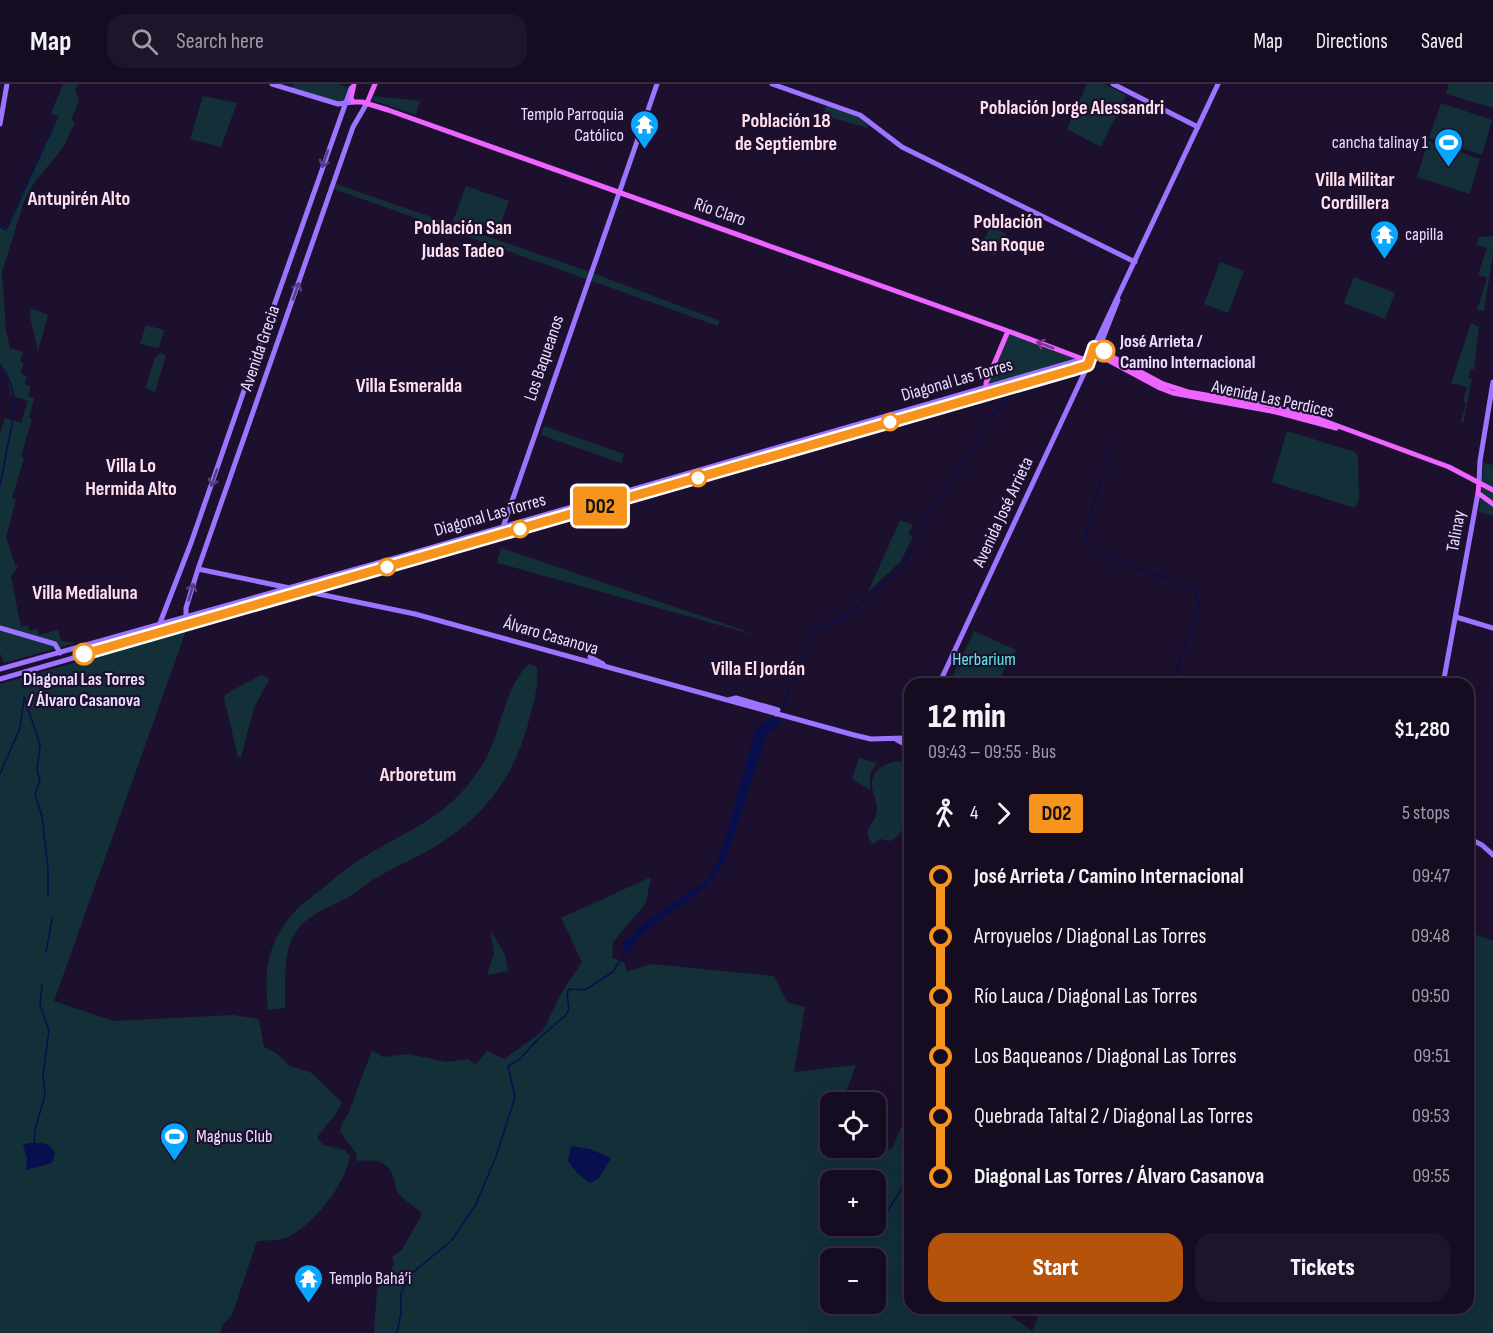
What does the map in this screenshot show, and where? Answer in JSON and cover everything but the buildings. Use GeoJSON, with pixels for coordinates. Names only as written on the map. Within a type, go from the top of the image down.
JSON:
{"type":"FeatureCollection","features":[{"type":"Feature","properties":{"kind":"main road"},"geometry":{"type":"LineString","coordinates":[[0,124],[7,84]]}},
{"type":"Feature","properties":{"kind":"main road"},"geometry":{"type":"LineString","coordinates":[[272,84],[338,104],[345,104]]}},
{"type":"Feature","properties":{"kind":"main road"},"geometry":{"type":"LineString","coordinates":[[353,102],[351,98],[354,84]]}},
{"type":"Feature","properties":{"kind":"main road","name":"Avenida Grecia"},"geometry":{"type":"LineString","coordinates":[[160,623],[191,543],[354,84]]}},
{"type":"Feature","properties":{"kind":"main road","name":"Avenida Grecia"},"geometry":{"type":"LineString","coordinates":[[186,626],[186,608],[198,569],[353,128],[375,84]]}},
{"type":"Feature","properties":{"kind":"main road","name":"Los Baqueanos"},"geometry":{"type":"LineString","coordinates":[[501,535],[657,84]]}},
{"type":"Feature","properties":{"kind":"main road"},"geometry":{"type":"LineString","coordinates":[[772,84],[860,115],[902,147],[1135,262]]}},
{"type":"Feature","properties":{"kind":"main road"},"geometry":{"type":"LineString","coordinates":[[1113,84],[1198,127]]}},
{"type":"Feature","properties":{"kind":"main road","name":"Avenida José Arrieta"},"geometry":{"type":"LineString","coordinates":[[942,678],[1115,310],[1118,298],[1218,84]]}},
{"type":"Feature","properties":{"kind":"main road","name":"Río Claro"},"geometry":{"type":"LineString","coordinates":[[345,104],[367,103],[1083,359]]}},
{"type":"Feature","properties":{"kind":"main road"},"geometry":{"type":"LineString","coordinates":[[991,393],[985,387],[1008,331]]}},
{"type":"Feature","properties":{"kind":"main road","name":"Diagonal Las Torres"},"geometry":{"type":"LineString","coordinates":[[0,669],[1083,359],[1094,351]]}},
{"type":"Feature","properties":{"kind":"main road","name":"Avenida Las Perdices"},"geometry":{"type":"LineString","coordinates":[[1094,351],[1175,388],[1282,408],[1319,418],[1449,467],[1493,489]]}},
{"type":"Feature","properties":{"kind":"main road","name":"Diagonal Las Torres"},"geometry":{"type":"LineString","coordinates":[[0,679],[1088,365]]}},
{"type":"Feature","properties":{"kind":"main road","name":"Talinay"},"geometry":{"type":"LineString","coordinates":[[1444,678],[1478,493],[1480,461],[1493,382]]}},
{"type":"Feature","properties":{"kind":"main road"},"geometry":{"type":"LineString","coordinates":[[1478,493],[1493,504]]}},
{"type":"Feature","properties":{"kind":"main road","name":"Álvaro Casanova"},"geometry":{"type":"LineString","coordinates":[[198,569],[416,614],[871,739],[893,739],[904,742]]}},
{"type":"Feature","properties":{"kind":"main road"},"geometry":{"type":"LineString","coordinates":[[363,603],[365,596]]}},
{"type":"Feature","properties":{"kind":"main road"},"geometry":{"type":"LineString","coordinates":[[1456,617],[1493,628]]}},
{"type":"Feature","properties":{"kind":"main road"},"geometry":{"type":"LineString","coordinates":[[0,628],[55,644],[62,661]]}},
{"type":"Feature","properties":{"kind":"main road"},"geometry":{"type":"LineString","coordinates":[[590,657],[612,669]]}},
{"type":"Feature","properties":{"kind":"main road","name":"Álvaro Casanova"},"geometry":{"type":"LineString","coordinates":[[726,700],[736,698],[779,714]]}},
{"type":"Feature","properties":{"kind":"main road"},"geometry":{"type":"LineString","coordinates":[[1474,841],[1493,855]]}},
{"type":"Feature","properties":{"kind":"green space"},"geometry":{"type":"Polygon","coordinates":[[[63,84],[78,84],[75,90],[79,101],[71,120],[75,123],[62,149],[34,183],[25,199],[2,272],[6,331],[10,348],[23,352],[20,361],[23,363],[21,374],[27,376],[25,384],[31,386],[28,396],[34,398],[29,418],[32,419],[21,456],[24,458],[12,498],[16,499],[6,537],[15,565],[18,566],[11,577],[21,627],[28,625],[30,631],[37,629],[39,635],[58,630],[61,641],[75,643],[4,663],[0,653],[0,433],[5,418],[21,423],[28,401],[11,395],[8,380],[0,366],[0,227],[6,228],[57,116],[51,113],[63,84]]]}},
{"type":"Feature","properties":{"kind":"green space"},"geometry":{"type":"Polygon","coordinates":[[[293,84],[337,84],[347,87],[343,103],[292,88],[293,84]]]}},
{"type":"Feature","properties":{"kind":"green space"},"geometry":{"type":"Polygon","coordinates":[[[1087,84],[1104,84],[1126,95],[1101,147],[1067,129],[1087,84]]]}},
{"type":"Feature","properties":{"kind":"green space"},"geometry":{"type":"Polygon","coordinates":[[[1449,84],[1493,84],[1493,108],[1446,94],[1449,84]]]}},
{"type":"Feature","properties":{"kind":"green space"},"geometry":{"type":"Polygon","coordinates":[[[203,96],[237,103],[221,147],[190,139],[203,96]]]}},
{"type":"Feature","properties":{"kind":"green space"},"geometry":{"type":"Polygon","coordinates":[[[374,96],[420,101],[416,115],[372,100],[374,96]]]}},
{"type":"Feature","properties":{"kind":"green space"},"geometry":{"type":"Polygon","coordinates":[[[1441,103],[1492,120],[1482,155],[1429,138],[1441,103]]]}},
{"type":"Feature","properties":{"kind":"green space"},"geometry":{"type":"Polygon","coordinates":[[[827,104],[858,115],[868,126],[867,128],[823,115],[827,104]]]}},
{"type":"Feature","properties":{"kind":"green space","name":"cancha talinay 1"},"geometry":{"type":"Polygon","coordinates":[[[1428,141],[1480,159],[1470,194],[1417,177],[1428,141]]]}},
{"type":"Feature","properties":{"kind":"green space"},"geometry":{"type":"Polygon","coordinates":[[[336,184],[587,271],[720,321],[718,326],[334,189],[336,184]]]}},
{"type":"Feature","properties":{"kind":"green space"},"geometry":{"type":"Polygon","coordinates":[[[466,186],[509,201],[496,236],[453,221],[466,186]]]}},
{"type":"Feature","properties":{"kind":"green space"},"geometry":{"type":"Polygon","coordinates":[[[991,226],[1006,234],[995,255],[980,248],[991,226]]]}},
{"type":"Feature","properties":{"kind":"green space"},"geometry":{"type":"Polygon","coordinates":[[[1493,236],[1493,254],[1484,311],[1477,310],[1487,278],[1478,275],[1487,248],[1476,245],[1479,237],[1493,236]]]}},
{"type":"Feature","properties":{"kind":"green space"},"geometry":{"type":"Polygon","coordinates":[[[1220,262],[1244,271],[1228,313],[1204,304],[1220,262]]]}},
{"type":"Feature","properties":{"kind":"green space"},"geometry":{"type":"Polygon","coordinates":[[[1354,277],[1395,293],[1385,319],[1344,303],[1354,277]]]}},
{"type":"Feature","properties":{"kind":"green space"},"geometry":{"type":"Polygon","coordinates":[[[30,308],[48,315],[38,351],[31,321],[30,308]]]}},
{"type":"Feature","properties":{"kind":"green space"},"geometry":{"type":"Polygon","coordinates":[[[1471,323],[1479,327],[1474,369],[1470,370],[1468,378],[1472,379],[1463,423],[1461,422],[1466,403],[1463,402],[1467,387],[1451,383],[1471,323]]]}},
{"type":"Feature","properties":{"kind":"green space"},"geometry":{"type":"Polygon","coordinates":[[[146,325],[164,330],[159,348],[140,344],[146,325]]]}},
{"type":"Feature","properties":{"kind":"green space"},"geometry":{"type":"Polygon","coordinates":[[[1008,333],[1077,359],[986,385],[1008,333]]]}},
{"type":"Feature","properties":{"kind":"green space"},"geometry":{"type":"Polygon","coordinates":[[[160,353],[166,355],[155,392],[145,388],[155,358],[160,353]]]}},
{"type":"Feature","properties":{"kind":"green space"},"geometry":{"type":"Polygon","coordinates":[[[544,426],[624,454],[621,463],[541,435],[544,426]]]}},
{"type":"Feature","properties":{"kind":"green space"},"geometry":{"type":"Polygon","coordinates":[[[1287,431],[1355,452],[1358,456],[1359,500],[1355,508],[1272,482],[1287,431]]]}},
{"type":"Feature","properties":{"kind":"green space"},"geometry":{"type":"Polygon","coordinates":[[[1484,463],[1493,465],[1493,516],[1479,512],[1484,463]]]}},
{"type":"Feature","properties":{"kind":"green space"},"geometry":{"type":"Polygon","coordinates":[[[900,520],[913,525],[908,534],[912,536],[912,539],[900,562],[868,592],[900,520]]]}},
{"type":"Feature","properties":{"kind":"green space"},"geometry":{"type":"Polygon","coordinates":[[[501,548],[731,626],[755,635],[498,563],[501,548]]]}},
{"type":"Feature","properties":{"kind":"green space"},"geometry":{"type":"Polygon","coordinates":[[[186,631],[54,1001],[114,1021],[233,1015],[259,1019],[264,1047],[276,1053],[290,1066],[310,1072],[342,1102],[317,1138],[323,1145],[345,1150],[350,1156],[342,1179],[316,1215],[295,1233],[285,1238],[257,1241],[232,1315],[222,1326],[220,1333],[0,1333],[0,684],[186,631]]]}},
{"type":"Feature","properties":{"kind":"green space","name":"Herbarium"},"geometry":{"type":"Polygon","coordinates":[[[974,631],[1016,650],[1000,678],[952,678],[974,631]]]}},
{"type":"Feature","properties":{"kind":"green space"},"geometry":{"type":"Polygon","coordinates":[[[529,664],[537,667],[534,703],[515,759],[498,790],[475,817],[445,840],[306,920],[295,933],[288,950],[285,1008],[268,1010],[267,980],[271,953],[275,941],[290,917],[301,905],[367,855],[434,816],[462,792],[487,756],[515,682],[529,664]]]}},
{"type":"Feature","properties":{"kind":"green space"},"geometry":{"type":"Polygon","coordinates":[[[261,675],[269,680],[254,708],[241,757],[238,757],[224,698],[226,694],[261,675]]]}},
{"type":"Feature","properties":{"kind":"green space"},"geometry":{"type":"Polygon","coordinates":[[[859,758],[877,763],[870,774],[870,790],[852,779],[859,758]]]}},
{"type":"Feature","properties":{"kind":"green space"},"geometry":{"type":"Polygon","coordinates":[[[898,761],[904,763],[904,828],[890,841],[880,839],[873,844],[868,834],[877,809],[872,780],[876,771],[888,763],[898,761]]]}},
{"type":"Feature","properties":{"kind":"green space"},"geometry":{"type":"Polygon","coordinates":[[[651,877],[646,903],[613,942],[612,958],[624,962],[627,972],[651,964],[774,976],[787,1002],[805,1007],[794,1072],[856,1065],[846,1092],[820,1092],[820,1158],[886,1158],[886,1148],[891,1150],[904,1121],[904,1314],[1008,1314],[1032,1331],[1038,1318],[1037,1314],[1474,1314],[1474,929],[1475,934],[1493,941],[1493,1333],[374,1333],[377,1289],[394,1265],[392,1257],[402,1250],[422,1214],[399,1194],[392,1173],[384,1164],[369,1160],[357,1161],[356,1153],[340,1132],[372,1050],[383,1057],[409,1054],[446,1062],[469,1059],[475,1065],[487,1051],[504,1059],[543,1031],[563,990],[582,962],[561,918],[651,877]]]}},
{"type":"Feature","properties":{"kind":"green space"},"geometry":{"type":"Polygon","coordinates":[[[490,929],[505,955],[508,971],[487,975],[494,953],[490,929]]]}},
{"type":"Feature","properties":{"kind":"shaded area"},"geometry":{"type":"Polygon","coordinates":[[[771,717],[781,720],[780,723],[766,735],[728,853],[720,868],[698,892],[645,932],[633,944],[635,946],[632,950],[624,950],[623,942],[628,940],[645,922],[710,876],[721,854],[755,731],[771,717]]]}},
{"type":"Feature","properties":{"kind":"shaded area"},"geometry":{"type":"Polygon","coordinates":[[[28,1143],[51,1147],[55,1154],[52,1163],[26,1170],[27,1158],[23,1145],[28,1143]]]}},
{"type":"Feature","properties":{"kind":"shaded area"},"geometry":{"type":"Polygon","coordinates":[[[571,1146],[590,1149],[611,1158],[599,1178],[590,1183],[577,1173],[568,1161],[571,1146]]]}},
{"type":"Feature","properties":{"kind":"waterway"},"geometry":{"type":"LineString","coordinates":[[0,227],[6,230],[58,116]]}},
{"type":"Feature","properties":{"kind":"waterway"},"geometry":{"type":"LineString","coordinates":[[0,364],[11,384],[14,403],[13,422],[0,486]]}},
{"type":"Feature","properties":{"kind":"waterway"},"geometry":{"type":"LineString","coordinates":[[990,418],[1014,391]]}},
{"type":"Feature","properties":{"kind":"waterway"},"geometry":{"type":"LineString","coordinates":[[781,713],[803,652],[816,628],[836,621],[852,611],[902,568],[929,513],[971,453],[985,427]]}},
{"type":"Feature","properties":{"kind":"waterway"},"geometry":{"type":"LineString","coordinates":[[1102,474],[1112,446]]}},
{"type":"Feature","properties":{"kind":"waterway"},"geometry":{"type":"LineString","coordinates":[[1090,515],[1101,480]]}},
{"type":"Feature","properties":{"kind":"waterway"},"geometry":{"type":"LineString","coordinates":[[1089,521],[1085,538],[1095,550]]}},
{"type":"Feature","properties":{"kind":"waterway"},"geometry":{"type":"LineString","coordinates":[[1103,556],[1186,585],[1196,593],[1199,607],[1174,678]]}},
{"type":"Feature","properties":{"kind":"waterway"},"geometry":{"type":"LineString","coordinates":[[24,697],[40,745],[37,770],[40,780],[35,795],[42,816],[48,870],[48,895]]}},
{"type":"Feature","properties":{"kind":"waterway"},"geometry":{"type":"LineString","coordinates":[[0,774],[20,728],[24,699]]}},
{"type":"Feature","properties":{"kind":"waterway"},"geometry":{"type":"LineString","coordinates":[[46,952],[52,919]]}},
{"type":"Feature","properties":{"kind":"waterway"},"geometry":{"type":"LineString","coordinates":[[396,1333],[401,1313],[401,1293],[411,1274],[451,1241],[475,1206],[496,1157],[515,1097],[508,1066],[520,1059],[538,1039],[566,1015],[569,1009],[567,993],[569,989],[585,990],[613,972],[626,950]]}},
{"type":"Feature","properties":{"kind":"waterway"},"geometry":{"type":"LineString","coordinates":[[34,1143],[35,1130],[45,1095],[43,1075],[49,1031],[40,1005],[42,985]]}},
{"type":"Feature","properties":{"kind":"waterway"},"geometry":{"type":"LineString","coordinates":[[886,1214],[904,1185]]}},
{"type":"Feature","properties":{"kind":"bus line","name":"D02"},"geometry":{"type":"LineString","coordinates":[[84,654],[1072,370],[1088,365],[1094,347],[1104,351]]}},
{"type":"Feature","properties":{"kind":"place","name":"Templo Parroquia Católico"},"geometry":{"type":"Point","coordinates":[645,150]}},
{"type":"Feature","properties":{"kind":"place","name":"cancha talinay 1"},"geometry":{"type":"Point","coordinates":[1449,168]}},
{"type":"Feature","properties":{"kind":"place","name":"capilla"},"geometry":{"type":"Point","coordinates":[1384,260]}},
{"type":"Feature","properties":{"kind":"place","name":"José Arrieta / Camino Internacional"},"geometry":{"type":"Point","coordinates":[1104,351]}},
{"type":"Feature","properties":{"kind":"place","name":"Diagonal Las Torres / Álvaro Casanova"},"geometry":{"type":"Point","coordinates":[84,654]}},
{"type":"Feature","properties":{"kind":"place","name":"Magnus Club"},"geometry":{"type":"Point","coordinates":[175,1162]}},
{"type":"Feature","properties":{"kind":"place","name":"Templo Bahá’i"},"geometry":{"type":"Point","coordinates":[308,1304]}},
{"type":"Feature","properties":{"kind":"district","name":"Población Jorge Alessandri"},"geometry":{"type":"Point","coordinates":[1072,108]}},
{"type":"Feature","properties":{"kind":"district","name":"Población 18 de Septiembre"},"geometry":{"type":"Point","coordinates":[786,132]}},
{"type":"Feature","properties":{"kind":"district","name":"Villa Militar Cordillera"},"geometry":{"type":"Point","coordinates":[1355,192]}},
{"type":"Feature","properties":{"kind":"district","name":"Antupirén Alto"},"geometry":{"type":"Point","coordinates":[79,199]}},
{"type":"Feature","properties":{"kind":"district","name":"Población San Roque"},"geometry":{"type":"Point","coordinates":[1008,234]}},
{"type":"Feature","properties":{"kind":"district","name":"Población San Judas Tadeo"},"geometry":{"type":"Point","coordinates":[463,240]}},
{"type":"Feature","properties":{"kind":"district","name":"Villa Esmeralda"},"geometry":{"type":"Point","coordinates":[409,386]}},
{"type":"Feature","properties":{"kind":"district","name":"Villa Lo Hermida Alto"},"geometry":{"type":"Point","coordinates":[131,478]}},
{"type":"Feature","properties":{"kind":"district","name":"Villa Medialuna"},"geometry":{"type":"Point","coordinates":[85,593]}},
{"type":"Feature","properties":{"kind":"district","name":"Villa El Jordán"},"geometry":{"type":"Point","coordinates":[758,669]}},
{"type":"Feature","properties":{"kind":"district","name":"Arboretum"},"geometry":{"type":"Point","coordinates":[418,775]}}]}
